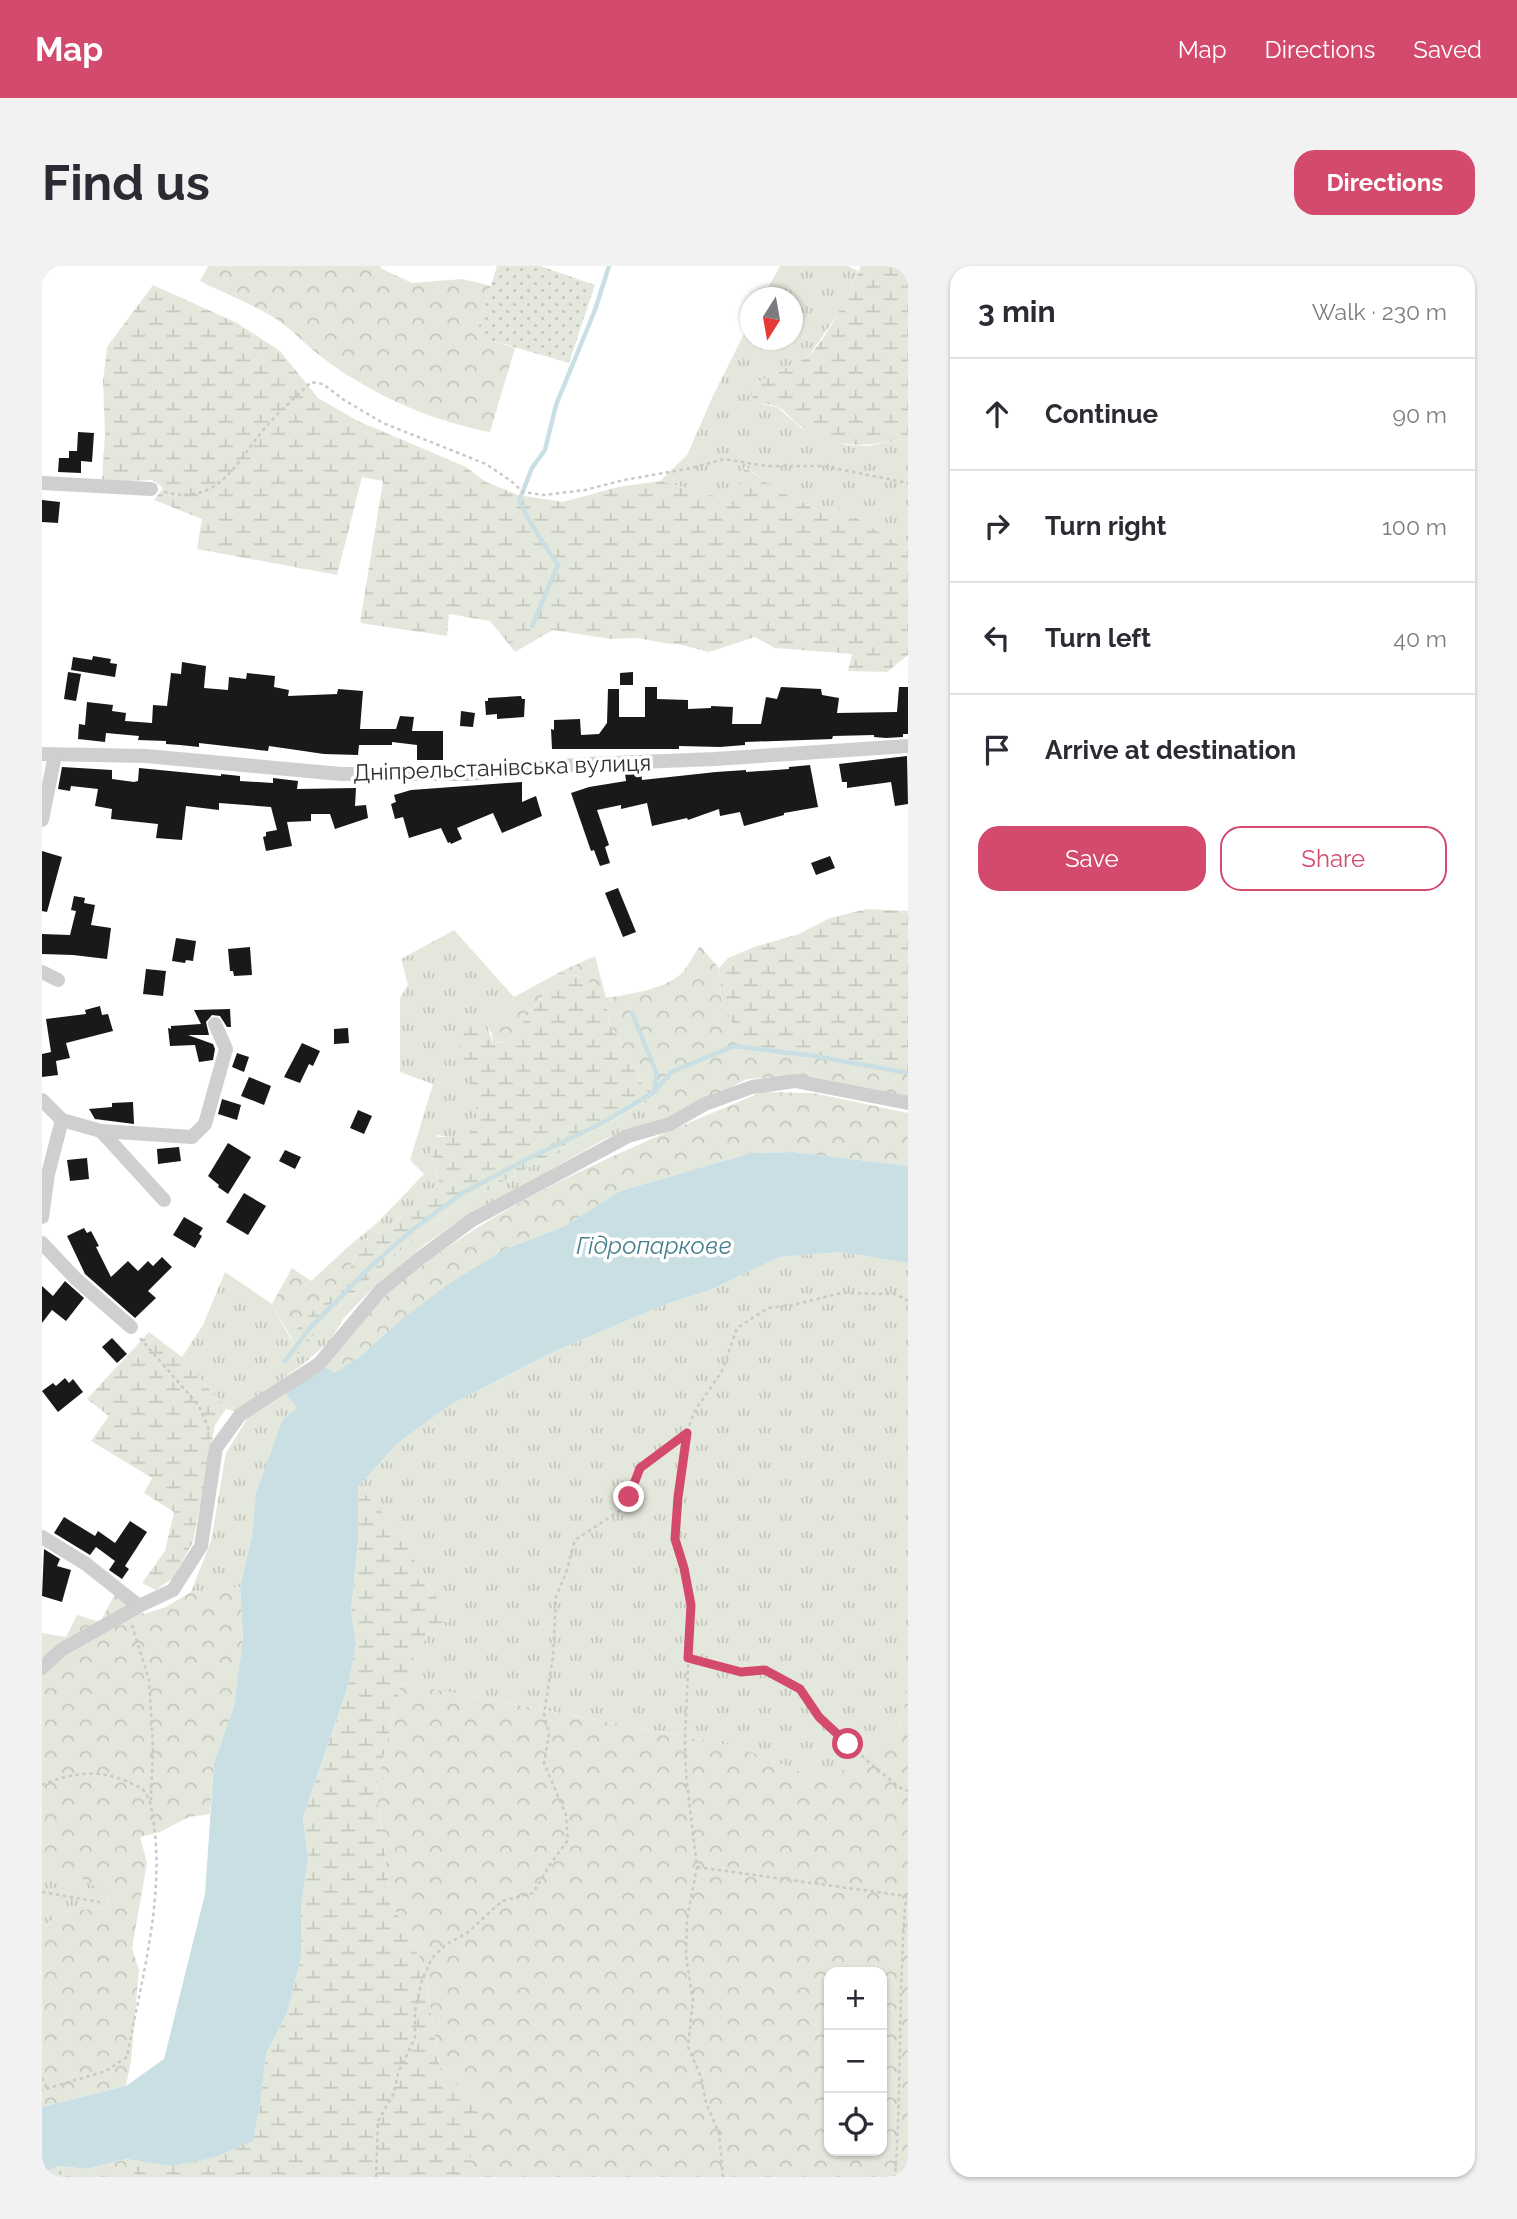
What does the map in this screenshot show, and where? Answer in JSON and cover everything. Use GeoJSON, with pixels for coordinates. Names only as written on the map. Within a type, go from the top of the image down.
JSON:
{"type":"FeatureCollection","features":[{"type":"Feature","properties":{"kind":"street"},"geometry":{"type":"LineString","coordinates":[[42,483],[151,489]]}},
{"type":"Feature","properties":{"kind":"street","name":"Дніпрельстанівська вулиця"},"geometry":{"type":"LineString","coordinates":[[49,755],[146,756],[341,774],[466,774],[588,764],[715,759],[908,746]]}},
{"type":"Feature","properties":{"kind":"street"},"geometry":{"type":"LineString","coordinates":[[42,820],[49,755]]}},
{"type":"Feature","properties":{"kind":"street"},"geometry":{"type":"LineString","coordinates":[[42,972],[58,980]]}},
{"type":"Feature","properties":{"kind":"street"},"geometry":{"type":"LineString","coordinates":[[42,1100],[62,1120],[101,1131],[192,1137],[205,1124],[226,1049],[215,1024]]}},
{"type":"Feature","properties":{"kind":"street"},"geometry":{"type":"LineString","coordinates":[[42,1668],[61,1650],[173,1590],[201,1546],[216,1448],[240,1415],[318,1364],[380,1291],[472,1220],[628,1136],[670,1124],[705,1104],[752,1087],[795,1081],[908,1103]]}},
{"type":"Feature","properties":{"kind":"street"},"geometry":{"type":"LineString","coordinates":[[42,1217],[48,1174],[62,1120]]}},
{"type":"Feature","properties":{"kind":"street"},"geometry":{"type":"LineString","coordinates":[[101,1131],[163,1200]]}},
{"type":"Feature","properties":{"kind":"street"},"geometry":{"type":"LineString","coordinates":[[42,1243],[76,1279],[131,1327]]}},
{"type":"Feature","properties":{"kind":"street"},"geometry":{"type":"LineString","coordinates":[[42,1537],[86,1564],[134,1610]]}},
{"type":"Feature","properties":{"kind":"path"},"geometry":{"type":"LineString","coordinates":[[151,489],[174,494],[206,491],[225,479],[277,413],[311,382],[323,384],[383,423],[486,464],[523,492],[544,495],[585,490],[724,459],[767,466],[823,466],[908,483]]}},
{"type":"Feature","properties":{"kind":"path"},"geometry":{"type":"LineString","coordinates":[[723,2177],[719,2133],[688,2047],[692,2001],[686,1956],[687,1919],[697,1867],[686,1775],[685,1736],[691,1605],[675,1539],[687,1433],[694,1412],[722,1371],[737,1328],[768,1308],[842,1293],[896,1294],[908,1301]]}},
{"type":"Feature","properties":{"kind":"path"},"geometry":{"type":"LineString","coordinates":[[131,1327],[199,1406],[216,1448]]}},
{"type":"Feature","properties":{"kind":"path"},"geometry":{"type":"LineString","coordinates":[[376,2177],[378,2121],[394,2093],[398,2073],[415,2038],[415,2011],[422,1980],[432,1958],[445,1945],[467,1933],[502,1901],[533,1893],[568,1840],[566,1815],[544,1763],[549,1734],[544,1714],[553,1656],[556,1597],[575,1540],[621,1510],[640,1468],[687,1433]]}},
{"type":"Feature","properties":{"kind":"path"},"geometry":{"type":"LineString","coordinates":[[42,2090],[106,2071],[127,2057],[149,1946],[157,1873],[151,1805],[153,1746],[149,1680],[134,1610]]}},
{"type":"Feature","properties":{"kind":"path"},"geometry":{"type":"LineString","coordinates":[[688,1658],[741,1672],[765,1670],[800,1689],[819,1717],[890,1780],[908,1791]]}},
{"type":"Feature","properties":{"kind":"path"},"geometry":{"type":"LineString","coordinates":[[42,1785],[62,1777],[87,1773],[119,1776],[145,1791],[151,1805]]}},
{"type":"Feature","properties":{"kind":"path"},"geometry":{"type":"LineString","coordinates":[[697,1867],[907,1895],[902,1953],[900,2116],[895,2177]]}},
{"type":"Feature","properties":{"kind":"path"},"geometry":{"type":"LineString","coordinates":[[42,1892],[100,1902]]}},
{"type":"Feature","properties":{"kind":"path"},"geometry":{"type":"LineString","coordinates":[[42,2078],[47,2089]]}},
{"type":"Feature","properties":{"kind":"path"},"geometry":{"type":"LineString","coordinates":[[60,2171],[61,2177]]}},
{"type":"Feature","properties":{"kind":"green space"},"geometry":{"type":"Polygon","coordinates":[[[208,266],[381,266],[380,268],[412,283],[462,279],[491,286],[476,336],[515,348],[490,432],[422,413],[357,381],[319,355],[273,317],[200,281],[208,266]]]}},
{"type":"Feature","properties":{"kind":"green space"},"geometry":{"type":"Polygon","coordinates":[[[497,266],[540,266],[595,285],[569,363],[476,336],[497,266]]]}},
{"type":"Feature","properties":{"kind":"green space"},"geometry":{"type":"Polygon","coordinates":[[[780,266],[848,266],[858,271],[842,308],[808,357],[752,385],[756,403],[777,407],[801,428],[846,445],[867,446],[908,438],[908,550],[839,507],[828,515],[779,491],[745,467],[733,501],[660,481],[687,455],[740,342],[740,350],[803,350],[803,287],[768,287],[780,266]]]}},
{"type":"Feature","properties":{"kind":"green space"},"geometry":{"type":"Polygon","coordinates":[[[861,266],[908,266],[908,438],[854,445],[816,435],[800,426],[778,407],[756,403],[751,395],[752,385],[808,357],[817,347],[844,302],[861,266]]]}},
{"type":"Feature","properties":{"kind":"green space"},"geometry":{"type":"Polygon","coordinates":[[[153,285],[237,323],[280,351],[318,398],[358,421],[466,467],[486,482],[518,495],[563,502],[618,487],[660,481],[733,501],[744,467],[779,491],[828,515],[839,507],[908,550],[908,655],[887,672],[848,671],[852,654],[775,648],[755,637],[709,652],[637,638],[611,639],[553,630],[515,652],[490,621],[449,614],[447,636],[360,623],[383,481],[362,477],[337,575],[197,549],[202,519],[154,500],[163,488],[152,480],[102,482],[105,434],[103,381],[107,347],[153,285]]]}},
{"type":"Feature","properties":{"kind":"green space"},"geometry":{"type":"Polygon","coordinates":[[[867,909],[908,911],[908,1073],[797,1054],[770,1056],[754,1052],[744,1044],[722,1004],[719,968],[728,958],[799,934],[830,918],[867,909]]]}},
{"type":"Feature","properties":{"kind":"green space"},"geometry":{"type":"Polygon","coordinates":[[[454,930],[514,997],[506,1011],[487,1025],[493,1043],[486,1039],[473,1022],[466,1043],[462,1060],[476,1099],[474,1125],[467,1137],[438,1135],[431,1150],[439,1183],[388,1229],[349,1246],[377,1223],[424,1174],[410,1160],[433,1084],[400,1072],[400,998],[408,985],[401,959],[454,930]]]}},
{"type":"Feature","properties":{"kind":"green space"},"geometry":{"type":"Polygon","coordinates":[[[700,946],[719,968],[722,1004],[770,1056],[797,1054],[908,1073],[908,1097],[797,1076],[747,1079],[666,1121],[639,1079],[635,1066],[625,1056],[609,1022],[606,998],[665,984],[684,971],[700,946]]]}},
{"type":"Feature","properties":{"kind":"green space"},"geometry":{"type":"Polygon","coordinates":[[[595,956],[606,998],[582,977],[560,972],[595,956]]]}},
{"type":"Feature","properties":{"kind":"green space"},"geometry":{"type":"Polygon","coordinates":[[[560,972],[582,977],[606,998],[609,1022],[625,1056],[635,1066],[639,1079],[652,1099],[455,1208],[419,1233],[327,1318],[298,1354],[290,1336],[347,1273],[356,1256],[349,1246],[388,1229],[439,1183],[431,1150],[431,1137],[466,1137],[472,1129],[476,1104],[461,1059],[460,1025],[466,1021],[473,1022],[492,1041],[508,1042],[551,985],[549,978],[560,972]]]}},
{"type":"Feature","properties":{"kind":"green space"},"geometry":{"type":"Polygon","coordinates":[[[549,978],[551,985],[508,1042],[493,1043],[487,1025],[506,1011],[514,997],[549,978]]]}},
{"type":"Feature","properties":{"kind":"green space"},"geometry":{"type":"Polygon","coordinates":[[[762,1092],[813,1093],[908,1113],[908,1166],[794,1152],[751,1153],[620,1191],[563,1227],[507,1248],[404,1317],[358,1358],[334,1374],[324,1366],[372,1308],[414,1272],[460,1239],[557,1183],[762,1092]]]}},
{"type":"Feature","properties":{"kind":"green space"},"geometry":{"type":"Polygon","coordinates":[[[652,1099],[666,1121],[634,1128],[605,1139],[459,1221],[424,1245],[371,1290],[343,1319],[330,1341],[237,1412],[226,1409],[182,1357],[203,1325],[225,1272],[272,1304],[298,1353],[327,1318],[419,1233],[455,1208],[652,1099]]]}},
{"type":"Feature","properties":{"kind":"green space"},"geometry":{"type":"Polygon","coordinates":[[[349,1246],[356,1255],[347,1273],[290,1336],[272,1304],[292,1268],[311,1281],[349,1246]]]}},
{"type":"Feature","properties":{"kind":"green space"},"geometry":{"type":"Polygon","coordinates":[[[840,1252],[908,1263],[908,1686],[900,1729],[826,1782],[739,1747],[401,1683],[433,1625],[449,1620],[434,1593],[412,1574],[358,1487],[398,1443],[453,1403],[555,1351],[669,1303],[708,1291],[780,1257],[840,1252]]]}},
{"type":"Feature","properties":{"kind":"green space"},"geometry":{"type":"Polygon","coordinates":[[[149,1332],[182,1357],[226,1409],[215,1425],[193,1542],[173,1578],[156,1590],[142,1583],[165,1551],[174,1512],[144,1493],[152,1478],[91,1441],[109,1416],[87,1399],[149,1332]]]}},
{"type":"Feature","properties":{"kind":"green space"},"geometry":{"type":"Polygon","coordinates":[[[286,1394],[298,1408],[282,1420],[256,1493],[252,1535],[240,1587],[191,1592],[211,1541],[226,1453],[247,1419],[286,1394]]]}},
{"type":"Feature","properties":{"kind":"green space"},"geometry":{"type":"Polygon","coordinates":[[[358,1487],[417,1549],[412,1574],[434,1593],[450,1621],[433,1625],[401,1683],[376,1787],[391,1902],[424,1966],[440,2070],[477,2101],[480,2124],[469,2162],[461,2177],[136,2177],[126,2159],[172,2165],[213,2158],[253,2140],[266,2054],[287,2013],[301,1958],[301,1907],[308,1859],[303,1817],[348,1686],[356,1644],[351,1611],[358,1541],[358,1487]]]}},
{"type":"Feature","properties":{"kind":"green space"},"geometry":{"type":"Polygon","coordinates":[[[240,1587],[243,1638],[234,1706],[214,1763],[210,1814],[189,1817],[160,1832],[140,1837],[147,1863],[132,1948],[139,1970],[131,2061],[126,2086],[42,2107],[42,1929],[61,1912],[105,1908],[110,1896],[73,1873],[42,1873],[42,1633],[66,1637],[77,1615],[100,1622],[116,1592],[144,1614],[166,1607],[191,1592],[240,1587]]]}},
{"type":"Feature","properties":{"kind":"green space"},"geometry":{"type":"Polygon","coordinates":[[[401,1683],[739,1747],[826,1782],[900,1729],[908,1686],[908,2177],[461,2177],[469,2162],[477,2101],[440,2070],[424,1966],[391,1902],[376,1787],[401,1683]]]}},
{"type":"Feature","properties":{"kind":"green space"},"geometry":{"type":"Polygon","coordinates":[[[42,1873],[73,1873],[110,1895],[105,1908],[61,1912],[42,1929],[42,1873]]]}},
{"type":"Feature","properties":{"kind":"green space"},"geometry":{"type":"Polygon","coordinates":[[[126,2159],[136,2177],[42,2177],[42,2173],[59,2166],[87,2169],[126,2159]]]}},
{"type":"Feature","properties":{"kind":"water","name":"Гідропаркове"},"geometry":{"type":"Polygon","coordinates":[[[794,1152],[908,1166],[908,1263],[840,1252],[780,1257],[708,1291],[669,1303],[555,1351],[453,1403],[398,1443],[358,1487],[358,1541],[351,1611],[356,1644],[348,1686],[303,1817],[308,1859],[301,1907],[301,1958],[287,2013],[266,2054],[253,2141],[213,2158],[172,2166],[126,2159],[87,2169],[59,2166],[42,2173],[42,2107],[126,2086],[164,2059],[205,1894],[214,1763],[234,1706],[243,1638],[240,1587],[252,1535],[256,1493],[282,1420],[297,1408],[286,1394],[324,1366],[334,1373],[358,1358],[404,1317],[450,1283],[507,1248],[563,1227],[620,1191],[751,1153],[794,1152]]]}},
{"type":"Feature","properties":{"kind":"building"},"geometry":{"type":"Polygon","coordinates":[[[78,432],[94,433],[92,462],[81,461],[81,473],[58,472],[59,458],[69,458],[69,451],[77,451],[78,432]]]}},
{"type":"Feature","properties":{"kind":"building"},"geometry":{"type":"Polygon","coordinates":[[[42,500],[60,502],[58,523],[42,522],[42,500]]]}},
{"type":"Feature","properties":{"kind":"building"},"geometry":{"type":"Polygon","coordinates":[[[93,656],[111,659],[110,663],[117,664],[115,677],[71,670],[73,657],[92,660],[93,656]]]}},
{"type":"Feature","properties":{"kind":"building"},"geometry":{"type":"Polygon","coordinates":[[[182,662],[206,666],[204,688],[228,690],[229,677],[246,679],[247,673],[275,676],[274,687],[289,690],[288,696],[337,694],[338,689],[363,691],[360,729],[396,729],[400,716],[414,717],[412,731],[443,731],[443,760],[417,760],[417,745],[392,742],[392,745],[359,745],[358,755],[324,754],[269,746],[268,751],[199,743],[199,747],[166,744],[166,741],[138,740],[139,736],[106,733],[105,742],[78,739],[79,724],[85,725],[87,702],[113,705],[112,711],[126,713],[125,721],[152,723],[153,705],[167,706],[171,673],[181,674],[182,662]]]}},
{"type":"Feature","properties":{"kind":"building"},"geometry":{"type":"Polygon","coordinates":[[[68,672],[81,674],[76,701],[64,699],[68,672]]]}},
{"type":"Feature","properties":{"kind":"building"},"geometry":{"type":"Polygon","coordinates":[[[633,672],[633,685],[620,685],[620,673],[633,672]]]}},
{"type":"Feature","properties":{"kind":"building"},"geometry":{"type":"Polygon","coordinates":[[[645,687],[657,687],[657,699],[688,700],[688,709],[733,707],[732,724],[761,724],[766,697],[777,699],[781,687],[821,689],[822,695],[839,698],[837,713],[897,712],[899,687],[908,687],[908,734],[886,738],[874,735],[833,736],[832,739],[745,742],[745,745],[720,747],[679,746],[679,749],[552,749],[551,729],[554,730],[554,720],[580,719],[581,735],[599,734],[607,723],[608,689],[619,689],[619,717],[645,717],[645,687]]]}},
{"type":"Feature","properties":{"kind":"building"},"geometry":{"type":"Polygon","coordinates":[[[521,696],[525,699],[524,717],[497,719],[497,714],[486,715],[485,701],[488,701],[488,698],[521,696]]]}},
{"type":"Feature","properties":{"kind":"building"},"geometry":{"type":"Polygon","coordinates":[[[461,711],[475,713],[473,727],[460,726],[461,711]]]}},
{"type":"Feature","properties":{"kind":"building"},"geometry":{"type":"Polygon","coordinates":[[[907,756],[908,804],[895,806],[891,782],[847,788],[847,782],[842,782],[839,764],[907,756]]]}},
{"type":"Feature","properties":{"kind":"building"},"geometry":{"type":"Polygon","coordinates":[[[810,765],[818,807],[784,813],[744,826],[740,812],[720,816],[719,809],[688,820],[687,818],[652,826],[647,803],[621,809],[621,805],[597,810],[609,845],[605,847],[610,863],[600,866],[594,850],[591,851],[571,793],[626,781],[625,773],[641,772],[642,780],[716,772],[789,769],[810,765]]]}},
{"type":"Feature","properties":{"kind":"building"},"geometry":{"type":"Polygon","coordinates":[[[62,767],[112,770],[112,779],[134,782],[138,781],[139,768],[240,776],[240,781],[273,783],[273,778],[298,781],[297,789],[356,788],[355,806],[366,805],[368,818],[335,829],[330,814],[311,814],[311,821],[287,822],[292,846],[266,851],[263,837],[266,832],[277,830],[271,807],[219,803],[219,810],[186,806],[182,840],[156,838],[158,824],[111,819],[112,809],[95,806],[98,789],[71,786],[70,791],[58,789],[62,767]]]}},
{"type":"Feature","properties":{"kind":"building"},"geometry":{"type":"Polygon","coordinates":[[[522,782],[522,802],[536,796],[542,816],[502,833],[493,813],[457,828],[462,839],[451,844],[441,828],[409,838],[403,817],[395,819],[391,804],[396,802],[394,795],[411,790],[522,782]]]}},
{"type":"Feature","properties":{"kind":"building"},"geometry":{"type":"Polygon","coordinates":[[[42,851],[62,857],[47,912],[42,911],[42,851]]]}},
{"type":"Feature","properties":{"kind":"building"},"geometry":{"type":"Polygon","coordinates":[[[830,856],[835,868],[816,875],[811,863],[830,856]]]}},
{"type":"Feature","properties":{"kind":"building"},"geometry":{"type":"Polygon","coordinates":[[[618,888],[636,932],[623,937],[605,893],[618,888]]]}},
{"type":"Feature","properties":{"kind":"building"},"geometry":{"type":"Polygon","coordinates":[[[74,896],[85,898],[84,903],[95,905],[91,925],[111,928],[107,959],[42,954],[42,934],[70,935],[76,911],[71,910],[74,896]]]}},
{"type":"Feature","properties":{"kind":"building"},"geometry":{"type":"Polygon","coordinates":[[[176,938],[196,941],[193,961],[172,961],[176,938]]]}},
{"type":"Feature","properties":{"kind":"building"},"geometry":{"type":"Polygon","coordinates":[[[250,947],[252,975],[234,976],[233,971],[230,971],[228,949],[250,947]]]}},
{"type":"Feature","properties":{"kind":"building"},"geometry":{"type":"Polygon","coordinates":[[[146,969],[166,971],[163,996],[143,994],[146,969]]]}},
{"type":"Feature","properties":{"kind":"building"},"geometry":{"type":"Polygon","coordinates":[[[100,1006],[102,1015],[108,1014],[113,1031],[66,1043],[70,1058],[56,1061],[58,1075],[42,1077],[42,1054],[51,1052],[46,1019],[86,1014],[85,1010],[100,1006]]]}},
{"type":"Feature","properties":{"kind":"building"},"geometry":{"type":"Polygon","coordinates":[[[230,1009],[231,1027],[227,1027],[220,1016],[212,1015],[206,1022],[209,1035],[188,1035],[213,1044],[213,1060],[199,1062],[195,1045],[170,1046],[168,1028],[201,1024],[194,1010],[230,1009]]]}},
{"type":"Feature","properties":{"kind":"building"},"geometry":{"type":"Polygon","coordinates":[[[348,1028],[349,1043],[334,1044],[334,1029],[348,1028]]]}},
{"type":"Feature","properties":{"kind":"building"},"geometry":{"type":"Polygon","coordinates":[[[302,1043],[320,1051],[313,1066],[309,1064],[300,1083],[284,1077],[302,1043]]]}},
{"type":"Feature","properties":{"kind":"building"},"geometry":{"type":"Polygon","coordinates":[[[237,1053],[249,1057],[244,1072],[232,1067],[237,1053]]]}},
{"type":"Feature","properties":{"kind":"building"},"geometry":{"type":"Polygon","coordinates":[[[249,1077],[271,1086],[264,1105],[241,1096],[249,1077]]]}},
{"type":"Feature","properties":{"kind":"building"},"geometry":{"type":"Polygon","coordinates":[[[222,1099],[241,1105],[237,1120],[218,1114],[222,1099]]]}},
{"type":"Feature","properties":{"kind":"building"},"geometry":{"type":"Polygon","coordinates":[[[133,1102],[134,1124],[95,1119],[89,1109],[112,1107],[112,1103],[133,1102]]]}},
{"type":"Feature","properties":{"kind":"building"},"geometry":{"type":"Polygon","coordinates":[[[358,1110],[372,1116],[364,1134],[350,1128],[358,1110]]]}},
{"type":"Feature","properties":{"kind":"building"},"geometry":{"type":"Polygon","coordinates":[[[228,1143],[251,1157],[228,1194],[208,1176],[228,1143]]]}},
{"type":"Feature","properties":{"kind":"building"},"geometry":{"type":"Polygon","coordinates":[[[179,1147],[181,1161],[158,1164],[157,1149],[179,1147]]]}},
{"type":"Feature","properties":{"kind":"building"},"geometry":{"type":"Polygon","coordinates":[[[285,1150],[301,1157],[295,1169],[279,1161],[285,1150]]]}},
{"type":"Feature","properties":{"kind":"building"},"geometry":{"type":"Polygon","coordinates":[[[87,1158],[89,1179],[70,1181],[67,1160],[87,1158]]]}},
{"type":"Feature","properties":{"kind":"building"},"geometry":{"type":"Polygon","coordinates":[[[244,1193],[266,1206],[248,1235],[226,1222],[244,1193]]]}},
{"type":"Feature","properties":{"kind":"building"},"geometry":{"type":"Polygon","coordinates":[[[184,1217],[203,1228],[195,1248],[173,1235],[184,1217]]]}},
{"type":"Feature","properties":{"kind":"building"},"geometry":{"type":"Polygon","coordinates":[[[84,1228],[87,1233],[91,1231],[111,1277],[128,1261],[138,1271],[148,1261],[153,1266],[162,1257],[172,1267],[148,1291],[156,1298],[135,1318],[85,1274],[67,1236],[84,1228]]]}},
{"type":"Feature","properties":{"kind":"building"},"geometry":{"type":"Polygon","coordinates":[[[65,1281],[84,1298],[66,1321],[52,1310],[42,1323],[42,1286],[53,1296],[65,1281]]]}},
{"type":"Feature","properties":{"kind":"building"},"geometry":{"type":"Polygon","coordinates":[[[112,1338],[127,1354],[117,1363],[102,1347],[112,1338]]]}},
{"type":"Feature","properties":{"kind":"building"},"geometry":{"type":"Polygon","coordinates":[[[65,1378],[69,1383],[73,1379],[83,1392],[58,1412],[42,1391],[53,1383],[56,1386],[65,1378]]]}},
{"type":"Feature","properties":{"kind":"building"},"geometry":{"type":"Polygon","coordinates":[[[64,1517],[95,1536],[98,1531],[115,1543],[130,1521],[147,1532],[125,1566],[129,1569],[122,1579],[109,1570],[115,1561],[96,1547],[90,1555],[54,1533],[64,1517]]]}},
{"type":"Feature","properties":{"kind":"building"},"geometry":{"type":"Polygon","coordinates":[[[44,1549],[60,1559],[57,1566],[71,1570],[62,1602],[42,1596],[44,1549]]]}},
{"type":"Feature","properties":{"kind":"waterway"},"geometry":{"type":"LineString","coordinates":[[532,626],[558,565],[519,501],[532,468],[545,450],[556,405],[595,310],[609,266]]}},
{"type":"Feature","properties":{"kind":"waterway"},"geometry":{"type":"LineString","coordinates":[[632,1013],[657,1074],[654,1091]]}},
{"type":"Feature","properties":{"kind":"waterway"},"geometry":{"type":"LineString","coordinates":[[285,1361],[309,1329],[368,1269],[412,1230],[461,1194],[602,1123],[654,1092],[671,1072],[734,1046],[815,1056],[908,1073]]}},
{"type":"Feature","properties":{"kind":"route"},"geometry":{"type":"LineString","coordinates":[[629,1497],[640,1468],[687,1433],[675,1539],[691,1605],[688,1658],[741,1672],[765,1670],[800,1689],[819,1717],[848,1744]]}}]}
